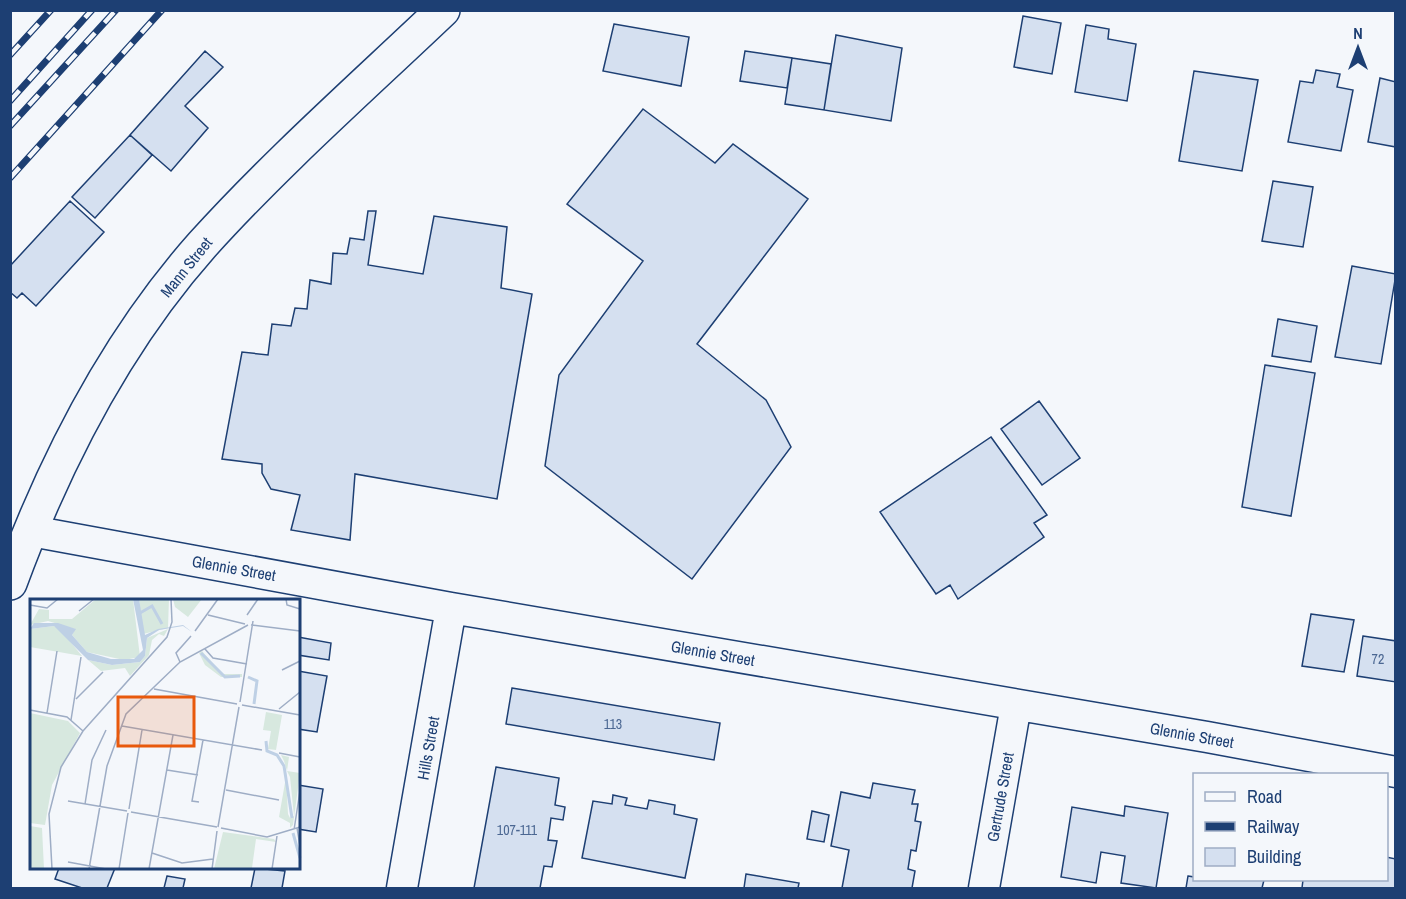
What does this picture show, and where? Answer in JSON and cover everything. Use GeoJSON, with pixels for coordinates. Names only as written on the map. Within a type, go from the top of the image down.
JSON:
{"type":"FeatureCollection","features":[{"type":"Feature","properties":{"kind":"main road","name":"Mann Street"},"geometry":{"type":"LineString","coordinates":[[10,583],[53,476],[98,390],[145,318],[187,264],[292,153],[443,10]]}},
{"type":"Feature","properties":{"kind":"street","name":"Glennie Street"},"geometry":{"type":"LineString","coordinates":[[31,531],[451,608],[1207,737],[1395,772]]}},
{"type":"Feature","properties":{"kind":"street","name":"Hills Street"},"geometry":{"type":"LineString","coordinates":[[402,888],[451,608]]}},
{"type":"Feature","properties":{"kind":"street","name":"Gertrude Street"},"geometry":{"type":"LineString","coordinates":[[984,888],[1016,705]]}},
{"type":"Feature","properties":{"kind":"building"},"geometry":{"type":"Polygon","coordinates":[[[1023,16],[1061,23],[1052,74],[1014,67],[1023,16]]]}},
{"type":"Feature","properties":{"kind":"building"},"geometry":{"type":"Polygon","coordinates":[[[614,24],[689,37],[681,86],[603,71],[614,24]]]}},
{"type":"Feature","properties":{"kind":"building"},"geometry":{"type":"Polygon","coordinates":[[[1086,25],[1109,29],[1108,39],[1136,44],[1127,101],[1075,92],[1086,25]]]}},
{"type":"Feature","properties":{"kind":"building"},"geometry":{"type":"Polygon","coordinates":[[[836,35],[902,48],[891,121],[824,110],[836,35]]]}},
{"type":"Feature","properties":{"kind":"building"},"geometry":{"type":"Polygon","coordinates":[[[205,51],[223,67],[185,106],[208,128],[171,171],[130,135],[205,51]]]}},
{"type":"Feature","properties":{"kind":"building"},"geometry":{"type":"Polygon","coordinates":[[[745,51],[792,58],[787,88],[740,81],[745,51]]]}},
{"type":"Feature","properties":{"kind":"building"},"geometry":{"type":"Polygon","coordinates":[[[792,58],[831,64],[824,110],[785,104],[792,58]]]}},
{"type":"Feature","properties":{"kind":"building"},"geometry":{"type":"Polygon","coordinates":[[[1316,70],[1340,74],[1337,87],[1353,90],[1341,151],[1288,142],[1300,81],[1313,83],[1316,70]]]}},
{"type":"Feature","properties":{"kind":"building"},"geometry":{"type":"Polygon","coordinates":[[[1194,71],[1258,80],[1242,171],[1179,161],[1194,71]]]}},
{"type":"Feature","properties":{"kind":"building"},"geometry":{"type":"Polygon","coordinates":[[[1380,78],[1396,82],[1396,147],[1368,142],[1380,78]]]}},
{"type":"Feature","properties":{"kind":"building"},"geometry":{"type":"Polygon","coordinates":[[[643,109],[715,163],[733,144],[808,199],[697,344],[766,400],[791,447],[692,579],[545,466],[559,375],[643,261],[567,204],[643,109]]]}},
{"type":"Feature","properties":{"kind":"building"},"geometry":{"type":"Polygon","coordinates":[[[130,135],[152,155],[95,218],[72,197],[130,135]]]}},
{"type":"Feature","properties":{"kind":"building"},"geometry":{"type":"Polygon","coordinates":[[[1273,181],[1313,187],[1303,247],[1262,241],[1273,181]]]}},
{"type":"Feature","properties":{"kind":"building"},"geometry":{"type":"Polygon","coordinates":[[[70,201],[104,232],[36,306],[22,293],[17,298],[10,292],[10,266],[70,201]]]}},
{"type":"Feature","properties":{"kind":"building"},"geometry":{"type":"Polygon","coordinates":[[[368,211],[376,211],[368,265],[423,274],[434,216],[507,227],[501,288],[532,294],[497,499],[355,474],[350,540],[291,530],[300,495],[271,489],[262,473],[262,464],[222,459],[242,352],[268,355],[272,324],[291,326],[295,308],[307,309],[310,280],[331,284],[333,253],[347,254],[350,238],[364,240],[368,211]]]}},
{"type":"Feature","properties":{"kind":"building"},"geometry":{"type":"Polygon","coordinates":[[[1352,266],[1396,274],[1381,364],[1335,357],[1352,266]]]}},
{"type":"Feature","properties":{"kind":"building"},"geometry":{"type":"Polygon","coordinates":[[[1278,319],[1317,326],[1311,362],[1272,356],[1278,319]]]}},
{"type":"Feature","properties":{"kind":"building"},"geometry":{"type":"Polygon","coordinates":[[[1265,365],[1315,373],[1291,516],[1242,507],[1265,365]]]}},
{"type":"Feature","properties":{"kind":"building"},"geometry":{"type":"Polygon","coordinates":[[[1039,401],[1080,458],[1042,485],[1001,429],[1039,401]]]}},
{"type":"Feature","properties":{"kind":"building"},"geometry":{"type":"Polygon","coordinates":[[[991,437],[1047,515],[1034,523],[1044,537],[958,599],[950,585],[936,594],[880,512],[991,437]]]}},
{"type":"Feature","properties":{"kind":"building"},"geometry":{"type":"Polygon","coordinates":[[[1311,614],[1354,620],[1344,672],[1302,666],[1311,614]]]}},
{"type":"Feature","properties":{"kind":"building"},"geometry":{"type":"Polygon","coordinates":[[[1363,636],[1396,641],[1396,682],[1357,676],[1363,636]]]}},
{"type":"Feature","properties":{"kind":"building"},"geometry":{"type":"Polygon","coordinates":[[[300,637],[331,643],[329,660],[300,655],[300,637]]]}},
{"type":"Feature","properties":{"kind":"building"},"geometry":{"type":"Polygon","coordinates":[[[300,671],[327,676],[317,732],[300,729],[300,671]]]}},
{"type":"Feature","properties":{"kind":"building"},"geometry":{"type":"Polygon","coordinates":[[[512,688],[720,723],[714,760],[506,724],[512,688]]]}},
{"type":"Feature","properties":{"kind":"building"},"geometry":{"type":"Polygon","coordinates":[[[496,767],[559,778],[555,805],[565,807],[563,820],[551,818],[548,840],[557,841],[552,867],[544,866],[540,888],[474,888],[496,767]]]}},
{"type":"Feature","properties":{"kind":"building"},"geometry":{"type":"Polygon","coordinates":[[[873,783],[915,790],[912,804],[918,804],[915,821],[921,822],[916,851],[911,850],[908,869],[915,871],[912,888],[842,888],[849,850],[831,846],[841,792],[870,798],[873,783]]]}},
{"type":"Feature","properties":{"kind":"building"},"geometry":{"type":"Polygon","coordinates":[[[300,785],[323,789],[316,832],[300,829],[300,785]]]}},
{"type":"Feature","properties":{"kind":"building"},"geometry":{"type":"Polygon","coordinates":[[[613,795],[627,798],[625,805],[647,809],[649,800],[675,805],[674,814],[697,819],[685,878],[582,858],[593,801],[612,804],[613,795]]]}},
{"type":"Feature","properties":{"kind":"building"},"geometry":{"type":"Polygon","coordinates":[[[1125,806],[1168,813],[1156,888],[1121,883],[1125,856],[1101,852],[1096,883],[1061,877],[1072,807],[1124,816],[1125,806]]]}},
{"type":"Feature","properties":{"kind":"building"},"geometry":{"type":"Polygon","coordinates":[[[812,811],[829,815],[824,842],[807,839],[812,811]]]}},
{"type":"Feature","properties":{"kind":"building"},"geometry":{"type":"Polygon","coordinates":[[[1388,857],[1396,859],[1396,888],[1302,888],[1303,881],[1388,881],[1388,857]]]}},
{"type":"Feature","properties":{"kind":"building"},"geometry":{"type":"Polygon","coordinates":[[[59,869],[115,869],[107,888],[82,888],[55,879],[59,869]]]}},
{"type":"Feature","properties":{"kind":"building"},"geometry":{"type":"Polygon","coordinates":[[[255,869],[285,871],[282,888],[251,888],[255,869]]]}},
{"type":"Feature","properties":{"kind":"building"},"geometry":{"type":"Polygon","coordinates":[[[746,874],[799,883],[798,888],[744,888],[746,874]]]}},
{"type":"Feature","properties":{"kind":"building"},"geometry":{"type":"Polygon","coordinates":[[[167,876],[185,879],[183,888],[164,888],[167,876]]]}},
{"type":"Feature","properties":{"kind":"building"},"geometry":{"type":"Polygon","coordinates":[[[1188,876],[1193,877],[1193,881],[1264,881],[1262,888],[1186,888],[1188,876]]]}},
{"type":"Feature","properties":{"kind":"railway"},"geometry":{"type":"LineString","coordinates":[[10,55],[51,10]]}},
{"type":"Feature","properties":{"kind":"railway"},"geometry":{"type":"LineString","coordinates":[[10,101],[92,10]]}},
{"type":"Feature","properties":{"kind":"railway"},"geometry":{"type":"LineString","coordinates":[[10,126],[116,10]]}},
{"type":"Feature","properties":{"kind":"railway"},"geometry":{"type":"LineString","coordinates":[[10,178],[162,10]]}}]}
